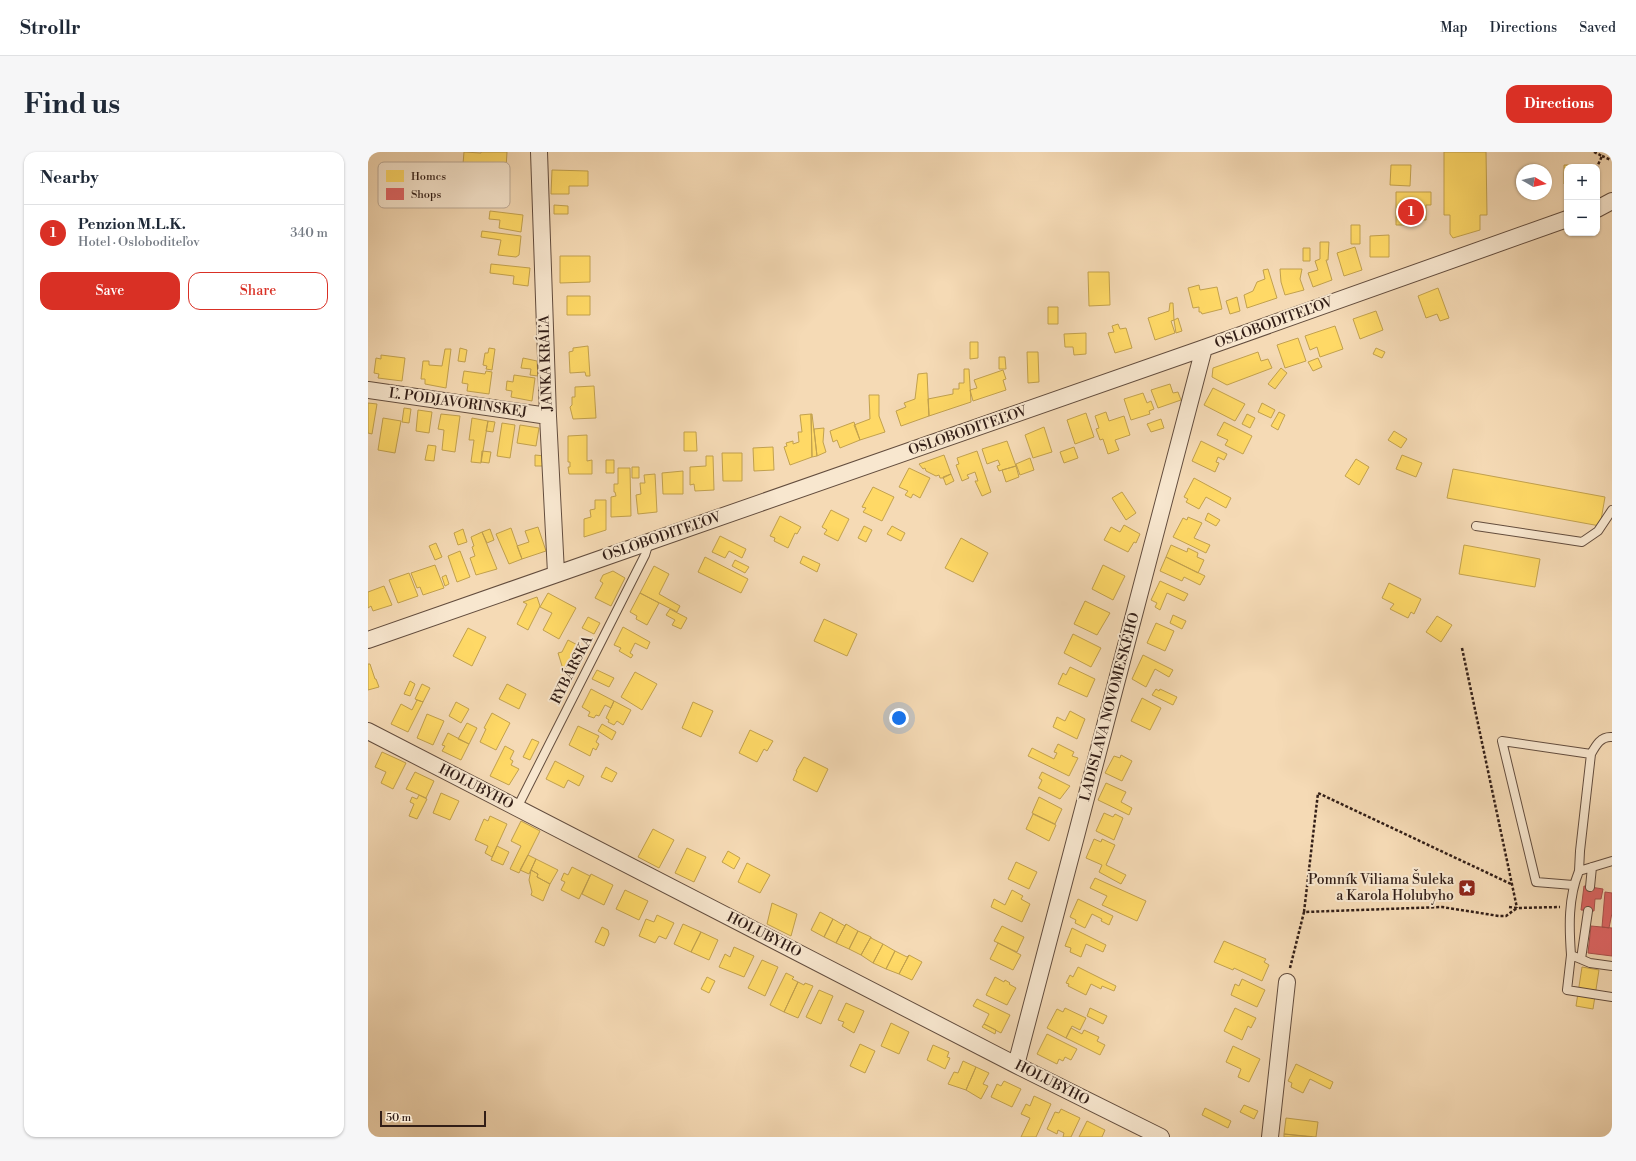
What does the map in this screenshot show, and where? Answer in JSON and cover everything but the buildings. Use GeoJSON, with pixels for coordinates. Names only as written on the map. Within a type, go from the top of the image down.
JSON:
{"type":"FeatureCollection","features":[{"type":"Feature","properties":{"kind":"street","name":"JANKA KRÁĽA"},"geometry":{"type":"LineString","coordinates":[[539,152],[548,416],[556,573]]}},
{"type":"Feature","properties":{"kind":"street"},"geometry":{"type":"LineString","coordinates":[[1600,207],[1612,201]]}},
{"type":"Feature","properties":{"kind":"street","name":"OSLOBODITEĽOV"},"geometry":{"type":"LineString","coordinates":[[368,640],[556,573],[649,542],[1204,348],[1564,220]]}},
{"type":"Feature","properties":{"kind":"street","name":"LADISLAVA NOVOMESKÉHO"},"geometry":{"type":"LineString","coordinates":[[1016,1065],[1204,348]]}},
{"type":"Feature","properties":{"kind":"street","name":"Ľ. PODJAVORINSKEJ"},"geometry":{"type":"LineString","coordinates":[[368,390],[548,416]]}},
{"type":"Feature","properties":{"kind":"street","name":"HOLUBYHO"},"geometry":{"type":"LineString","coordinates":[[368,731],[1016,1065],[1161,1137]]}},
{"type":"Feature","properties":{"kind":"street"},"geometry":{"type":"LineString","coordinates":[[1270,1137],[1287,982]]}},
{"type":"Feature","properties":{"kind":"lane"},"geometry":{"type":"LineString","coordinates":[[1476,526],[1582,542],[1598,531],[1612,510]]}},
{"type":"Feature","properties":{"kind":"lane","name":"RYBÁRSKA"},"geometry":{"type":"LineString","coordinates":[[517,808],[645,555],[649,542]]}},
{"type":"Feature","properties":{"kind":"lane"},"geometry":{"type":"LineString","coordinates":[[1612,737],[1607,736],[1597,743],[1591,754],[1580,851],[1580,871],[1573,885],[1570,908],[1571,955],[1567,990],[1612,997]]}},
{"type":"Feature","properties":{"kind":"lane"},"geometry":{"type":"LineString","coordinates":[[1573,885],[1536,882],[1502,741],[1591,754]]}},
{"type":"Feature","properties":{"kind":"lane"},"geometry":{"type":"LineString","coordinates":[[1580,871],[1612,861]]}},
{"type":"Feature","properties":{"kind":"lane"},"geometry":{"type":"LineString","coordinates":[[1590,887],[1592,867]]}},
{"type":"Feature","properties":{"kind":"lane"},"geometry":{"type":"LineString","coordinates":[[1581,959],[1588,911]]}},
{"type":"Feature","properties":{"kind":"lane"},"geometry":{"type":"LineString","coordinates":[[1571,955],[1590,963],[1612,966]]}},
{"type":"Feature","properties":{"kind":"path"},"geometry":{"type":"LineString","coordinates":[[1594,152],[1611,160]]}},
{"type":"Feature","properties":{"kind":"path"},"geometry":{"type":"LineString","coordinates":[[1598,164],[1602,156]]}},
{"type":"Feature","properties":{"kind":"path"},"geometry":{"type":"LineString","coordinates":[[1462,648],[1517,908]]}},
{"type":"Feature","properties":{"kind":"path"},"geometry":{"type":"LineString","coordinates":[[1287,982],[1304,912],[1318,793],[1512,884]]}},
{"type":"Feature","properties":{"kind":"path"},"geometry":{"type":"LineString","coordinates":[[1304,912],[1442,907],[1506,916],[1517,908]]}},
{"type":"Feature","properties":{"kind":"path"},"geometry":{"type":"LineString","coordinates":[[1509,907],[1570,908]]}},
{"type":"Feature","properties":{"kind":"place","name":"Penzion M.L.K."},"geometry":{"type":"Point","coordinates":[1411,212]}},
{"type":"Feature","properties":{"kind":"place","name":"Pomník Viliama Šuleka a Karola Holubyho"},"geometry":{"type":"Point","coordinates":[1467,888]}}]}
